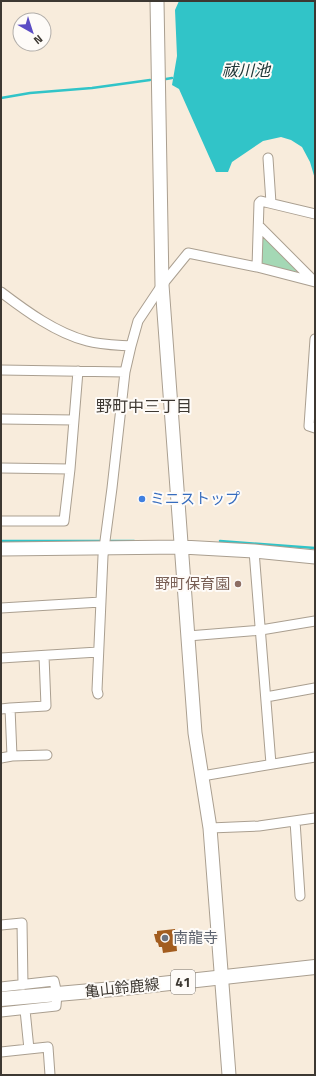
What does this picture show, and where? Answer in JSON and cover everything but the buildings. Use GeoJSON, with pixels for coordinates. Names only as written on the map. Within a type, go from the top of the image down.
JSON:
{"type":"FeatureCollection","features":[{"type":"Feature","properties":{"kind":"main road","name":"亀山鈴鹿線"},"geometry":{"type":"LineString","coordinates":[[1,999],[125,988],[315,967]]}},
{"type":"Feature","properties":{"kind":"street"},"geometry":{"type":"LineString","coordinates":[[157,1],[162,285],[195,733],[210,828],[229,1075]]}},
{"type":"Feature","properties":{"kind":"street"},"geometry":{"type":"LineString","coordinates":[[268,158],[271,203]]}},
{"type":"Feature","properties":{"kind":"street"},"geometry":{"type":"LineString","coordinates":[[257,267],[259,203],[261,201],[315,214]]}},
{"type":"Feature","properties":{"kind":"street"},"geometry":{"type":"LineString","coordinates":[[258,226],[314,282]]}},
{"type":"Feature","properties":{"kind":"street"},"geometry":{"type":"LineString","coordinates":[[98,694],[98,652],[105,543],[125,372],[130,346],[138,321],[162,285],[188,253],[257,267],[314,282]]}},
{"type":"Feature","properties":{"kind":"street"},"geometry":{"type":"LineString","coordinates":[[1,292],[19,306],[71,335],[87,341],[130,346]]}},
{"type":"Feature","properties":{"kind":"street"},"geometry":{"type":"LineString","coordinates":[[315,339],[309,426],[315,428]]}},
{"type":"Feature","properties":{"kind":"street"},"geometry":{"type":"LineString","coordinates":[[1,370],[125,372]]}},
{"type":"Feature","properties":{"kind":"street"},"geometry":{"type":"LineString","coordinates":[[1,521],[64,521],[78,371]]}},
{"type":"Feature","properties":{"kind":"street"},"geometry":{"type":"LineString","coordinates":[[1,419],[74,420]]}},
{"type":"Feature","properties":{"kind":"street"},"geometry":{"type":"LineString","coordinates":[[1,468],[70,469]]}},
{"type":"Feature","properties":{"kind":"street"},"geometry":{"type":"LineString","coordinates":[[1,549],[105,543],[254,551],[315,557]]}},
{"type":"Feature","properties":{"kind":"street"},"geometry":{"type":"LineString","coordinates":[[254,551],[271,764]]}},
{"type":"Feature","properties":{"kind":"street"},"geometry":{"type":"LineString","coordinates":[[1,608],[101,602]]}},
{"type":"Feature","properties":{"kind":"street"},"geometry":{"type":"LineString","coordinates":[[188,636],[261,630],[315,621]]}},
{"type":"Feature","properties":{"kind":"street"},"geometry":{"type":"LineString","coordinates":[[1,658],[98,652]]}},
{"type":"Feature","properties":{"kind":"street"},"geometry":{"type":"LineString","coordinates":[[12,756],[5,708],[46,706],[44,656]]}},
{"type":"Feature","properties":{"kind":"street"},"geometry":{"type":"LineString","coordinates":[[266,697],[315,688]]}},
{"type":"Feature","properties":{"kind":"street"},"geometry":{"type":"LineString","coordinates":[[1,758],[12,756],[47,756]]}},
{"type":"Feature","properties":{"kind":"street"},"geometry":{"type":"LineString","coordinates":[[202,776],[315,757]]}},
{"type":"Feature","properties":{"kind":"street"},"geometry":{"type":"LineString","coordinates":[[210,828],[259,826],[315,818]]}},
{"type":"Feature","properties":{"kind":"street"},"geometry":{"type":"LineString","coordinates":[[295,821],[300,896]]}},
{"type":"Feature","properties":{"kind":"street"},"geometry":{"type":"LineString","coordinates":[[1,924],[22,923],[23,985]]}},
{"type":"Feature","properties":{"kind":"street"},"geometry":{"type":"LineString","coordinates":[[1,987],[54,981],[56,1006],[1,1012]]}},
{"type":"Feature","properties":{"kind":"street"},"geometry":{"type":"LineString","coordinates":[[25,1010],[29,1049]]}},
{"type":"Feature","properties":{"kind":"street"},"geometry":{"type":"LineString","coordinates":[[1,1052],[48,1047],[50,1075]]}},
{"type":"Feature","properties":{"kind":"green space"},"geometry":{"type":"Polygon","coordinates":[[[264,235],[304,276],[264,266],[261,262],[261,236],[264,235]]]}},
{"type":"Feature","properties":{"kind":"water","name":"祓川池"},"geometry":{"type":"Polygon","coordinates":[[[179,1],[315,1],[315,179],[310,162],[302,147],[291,140],[281,137],[263,141],[232,162],[228,172],[216,172],[179,89],[172,85],[177,56],[175,10],[179,1]]]}},
{"type":"Feature","properties":{"kind":"waterway"},"geometry":{"type":"LineString","coordinates":[[166,79],[172,78]]}},
{"type":"Feature","properties":{"kind":"waterway"},"geometry":{"type":"LineString","coordinates":[[1,98],[30,93],[92,88],[150,80]]}},
{"type":"Feature","properties":{"kind":"waterway"},"geometry":{"type":"LineString","coordinates":[[1,541],[134,541]]}},
{"type":"Feature","properties":{"kind":"waterway"},"geometry":{"type":"LineString","coordinates":[[220,541],[315,548]]}},
{"type":"Feature","properties":{"kind":"place","name":"ミニストップ"},"geometry":{"type":"Point","coordinates":[142,499]}},
{"type":"Feature","properties":{"kind":"place","name":"野町保育園"},"geometry":{"type":"Point","coordinates":[238,584]}},
{"type":"Feature","properties":{"kind":"place","name":"南龍寺"},"geometry":{"type":"Point","coordinates":[165,938]}},
{"type":"Feature","properties":{"kind":"district","name":"野町中三丁目"},"geometry":{"type":"Point","coordinates":[144,406]}}]}
